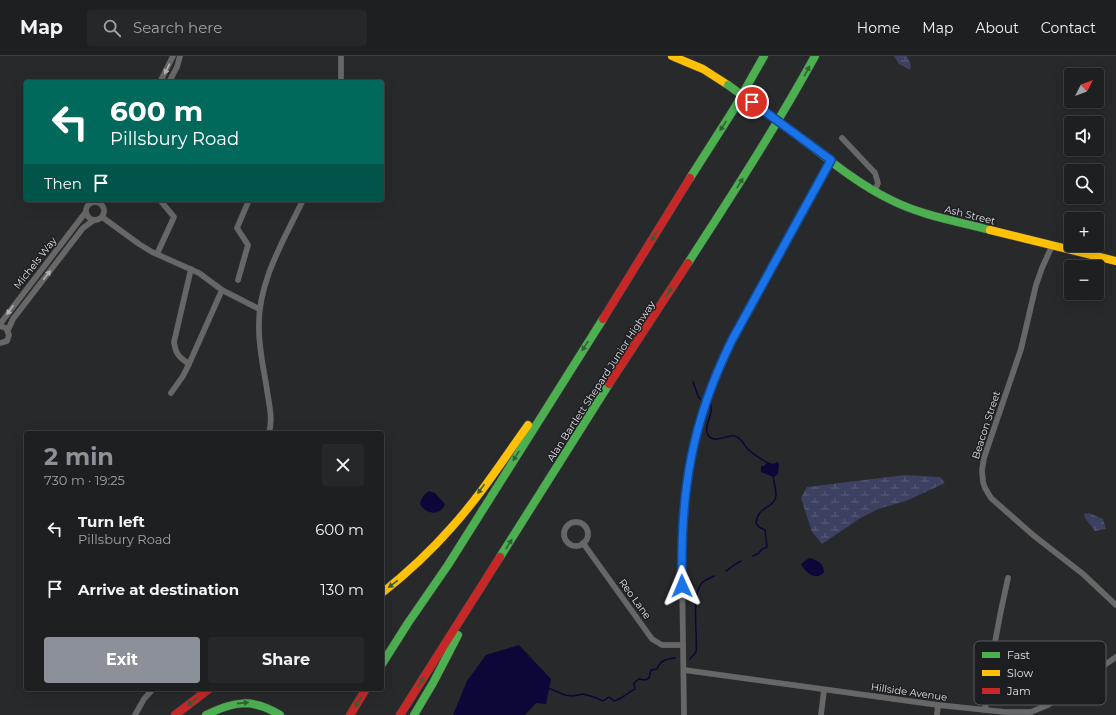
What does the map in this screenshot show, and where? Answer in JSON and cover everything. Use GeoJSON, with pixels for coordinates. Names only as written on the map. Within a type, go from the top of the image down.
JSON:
{"type":"FeatureCollection","features":[{"type":"Feature","properties":{"kind":"main road","name":"Ash Street"},"geometry":{"type":"LineString","coordinates":[[672,56],[704,69],[875,192],[892,200],[925,214],[1116,261]]}},
{"type":"Feature","properties":{"kind":"main road"},"geometry":{"type":"LineString","coordinates":[[384,661],[452,559],[571,368],[616,299],[697,166],[734,109],[764,56]]}},
{"type":"Feature","properties":{"kind":"main road","name":"Alan Bartlett Shepard Junior Highway"},"geometry":{"type":"LineString","coordinates":[[400,715],[727,203],[792,98],[815,56]]}},
{"type":"Feature","properties":{"kind":"main road"},"geometry":{"type":"LineString","coordinates":[[384,591],[413,568],[447,534],[571,368]]}},
{"type":"Feature","properties":{"kind":"main road"},"geometry":{"type":"LineString","coordinates":[[414,715],[433,683],[488,577]]}},
{"type":"Feature","properties":{"kind":"main road"},"geometry":{"type":"LineString","coordinates":[[175,715],[206,691]]}},
{"type":"Feature","properties":{"kind":"main road"},"geometry":{"type":"LineString","coordinates":[[350,715],[365,691]]}},
{"type":"Feature","properties":{"kind":"main road"},"geometry":{"type":"LineString","coordinates":[[206,715],[228,705],[250,702],[266,706],[280,715]]}},
{"type":"Feature","properties":{"kind":"street"},"geometry":{"type":"LineString","coordinates":[[161,80],[168,68],[172,56]]}},
{"type":"Feature","properties":{"kind":"street"},"geometry":{"type":"LineString","coordinates":[[170,80],[177,67],[180,56]]}},
{"type":"Feature","properties":{"kind":"street"},"geometry":{"type":"LineString","coordinates":[[341,56],[341,80]]}},
{"type":"Feature","properties":{"kind":"street"},"geometry":{"type":"LineString","coordinates":[[842,138],[875,173],[878,183],[875,192]]}},
{"type":"Feature","properties":{"kind":"street"},"geometry":{"type":"LineString","coordinates":[[684,715],[682,571],[683,510],[688,468],[699,421],[715,376],[732,340],[831,160]]}},
{"type":"Feature","properties":{"kind":"street"},"geometry":{"type":"LineString","coordinates":[[92,202],[87,205],[85,213],[89,218],[94,220],[102,217]]}},
{"type":"Feature","properties":{"kind":"street"},"geometry":{"type":"LineString","coordinates":[[157,254],[174,218],[162,202]]}},
{"type":"Feature","properties":{"kind":"street"},"geometry":{"type":"LineString","coordinates":[[238,280],[248,245],[237,228],[248,202]]}},
{"type":"Feature","properties":{"kind":"street"},"geometry":{"type":"LineString","coordinates":[[269,431],[270,410],[260,349],[259,309],[267,279],[302,202]]}},
{"type":"Feature","properties":{"kind":"street"},"geometry":{"type":"LineString","coordinates":[[102,217],[104,212],[103,203]]}},
{"type":"Feature","properties":{"kind":"street","name":"Michels Way"},"geometry":{"type":"LineString","coordinates":[[0,325],[85,213]]}},
{"type":"Feature","properties":{"kind":"street"},"geometry":{"type":"LineString","coordinates":[[102,217],[139,244],[206,277],[222,290],[259,309]]}},
{"type":"Feature","properties":{"kind":"street","name":"Michels Way"},"geometry":{"type":"LineString","coordinates":[[0,343],[5,342],[9,338],[8,330],[13,319],[80,232],[86,225],[94,220]]}},
{"type":"Feature","properties":{"kind":"street","name":"Beacon Street"},"geometry":{"type":"LineString","coordinates":[[1052,246],[1036,285],[1021,349],[984,458],[982,470],[983,482],[987,493],[995,502],[1033,535],[1083,574],[1116,605]]}},
{"type":"Feature","properties":{"kind":"street"},"geometry":{"type":"LineString","coordinates":[[189,364],[176,352],[174,342],[191,270]]}},
{"type":"Feature","properties":{"kind":"street"},"geometry":{"type":"LineString","coordinates":[[171,393],[184,376],[222,290]]}},
{"type":"Feature","properties":{"kind":"street"},"geometry":{"type":"LineString","coordinates":[[0,325],[4,326],[8,330]]}},
{"type":"Feature","properties":{"kind":"street"},"geometry":{"type":"LineString","coordinates":[[575,522],[585,526],[588,537],[583,543],[576,546],[566,540],[565,532],[568,526],[575,522]]}},
{"type":"Feature","properties":{"kind":"street","name":"Reo Lane"},"geometry":{"type":"LineString","coordinates":[[583,543],[652,639],[662,645],[683,645]]}},
{"type":"Feature","properties":{"kind":"street"},"geometry":{"type":"LineString","coordinates":[[995,641],[1008,578]]}},
{"type":"Feature","properties":{"kind":"street","name":"Hillside Avenue"},"geometry":{"type":"LineString","coordinates":[[1106,664],[1116,657]]}},
{"type":"Feature","properties":{"kind":"street","name":"Hillside Avenue"},"geometry":{"type":"LineString","coordinates":[[684,670],[938,706],[1017,713],[1037,710],[1048,705]]}},
{"type":"Feature","properties":{"kind":"street"},"geometry":{"type":"LineString","coordinates":[[821,715],[824,690]]}},
{"type":"Feature","properties":{"kind":"street"},"geometry":{"type":"LineString","coordinates":[[135,715],[151,691]]}},
{"type":"Feature","properties":{"kind":"street"},"geometry":{"type":"LineString","coordinates":[[985,710],[986,705]]}},
{"type":"Feature","properties":{"kind":"street"},"geometry":{"type":"LineString","coordinates":[[937,715],[938,706]]}},
{"type":"Feature","properties":{"kind":"green space"},"geometry":{"type":"Polygon","coordinates":[[[894,56],[907,56],[911,65],[910,70],[899,64],[894,56]]]}},
{"type":"Feature","properties":{"kind":"green space"},"geometry":{"type":"Polygon","coordinates":[[[905,475],[940,477],[945,483],[906,501],[878,509],[859,519],[822,544],[812,532],[801,498],[807,487],[905,475]]]}},
{"type":"Feature","properties":{"kind":"green space"},"geometry":{"type":"Polygon","coordinates":[[[1089,513],[1103,519],[1106,529],[1095,531],[1085,518],[1084,514],[1089,513]]]}},
{"type":"Feature","properties":{"kind":"shaded area"},"geometry":{"type":"Polygon","coordinates":[[[768,462],[773,464],[777,462],[779,464],[778,474],[774,477],[761,472],[761,466],[764,466],[768,462]]]}},
{"type":"Feature","properties":{"kind":"shaded area"},"geometry":{"type":"Polygon","coordinates":[[[429,491],[435,493],[445,504],[440,511],[433,513],[429,512],[420,504],[423,497],[429,491]]]}},
{"type":"Feature","properties":{"kind":"shaded area"},"geometry":{"type":"Polygon","coordinates":[[[809,558],[821,564],[824,572],[821,575],[811,575],[803,567],[801,564],[809,558]]]}},
{"type":"Feature","properties":{"kind":"shaded area"},"geometry":{"type":"Polygon","coordinates":[[[519,645],[551,679],[546,704],[536,703],[525,715],[453,715],[467,681],[486,655],[519,645]]]}},
{"type":"Feature","properties":{"kind":"waterway"},"geometry":{"type":"LineString","coordinates":[[693,382],[700,399]]}},
{"type":"Feature","properties":{"kind":"waterway"},"geometry":{"type":"LineString","coordinates":[[710,403],[711,411],[706,430],[709,437],[712,439],[720,439],[735,436],[740,439],[751,452],[768,463]]}},
{"type":"Feature","properties":{"kind":"waterway"},"geometry":{"type":"LineString","coordinates":[[753,556],[767,547],[765,530],[759,527],[756,523],[757,517],[760,513],[773,503],[775,499],[776,493],[773,476]]}},
{"type":"Feature","properties":{"kind":"waterway"},"geometry":{"type":"LineString","coordinates":[[726,571],[741,561]]}},
{"type":"Feature","properties":{"kind":"waterway"},"geometry":{"type":"LineString","coordinates":[[690,659],[696,652],[696,598],[698,590],[702,583],[714,576]]}},
{"type":"Feature","properties":{"kind":"waterway"},"geometry":{"type":"LineString","coordinates":[[548,688],[565,695],[573,696],[583,694],[603,701],[609,697],[614,701],[620,699],[635,689],[634,683],[639,679],[645,680],[649,678],[651,670],[657,669],[662,662],[675,658]]}},
{"type":"Feature","properties":{"kind":"traffic: fast"},"geometry":{"type":"LineString","coordinates":[[690,178],[734,109],[764,56]]}},
{"type":"Feature","properties":{"kind":"traffic: fast"},"geometry":{"type":"LineString","coordinates":[[688,263],[769,135],[815,56]]}},
{"type":"Feature","properties":{"kind":"traffic: fast"},"geometry":{"type":"LineString","coordinates":[[728,85],[789,129]]}},
{"type":"Feature","properties":{"kind":"traffic: fast"},"geometry":{"type":"LineString","coordinates":[[789,129],[826,158],[877,193],[903,206],[915,210],[940,218],[990,230]]}},
{"type":"Feature","properties":{"kind":"traffic: fast"},"geometry":{"type":"LineString","coordinates":[[384,661],[448,565],[603,319]]}},
{"type":"Feature","properties":{"kind":"traffic: fast"},"geometry":{"type":"LineString","coordinates":[[500,557],[609,384]]}},
{"type":"Feature","properties":{"kind":"traffic: fast"},"geometry":{"type":"LineString","coordinates":[[414,715],[433,683],[458,635]]}},
{"type":"Feature","properties":{"kind":"traffic: fast"},"geometry":{"type":"LineString","coordinates":[[206,715],[216,710],[243,703],[261,706],[280,715]]}},
{"type":"Feature","properties":{"kind":"traffic: slow"},"geometry":{"type":"LineString","coordinates":[[672,56],[703,69],[728,85]]}},
{"type":"Feature","properties":{"kind":"traffic: slow"},"geometry":{"type":"LineString","coordinates":[[990,230],[1116,261]]}},
{"type":"Feature","properties":{"kind":"traffic: slow"},"geometry":{"type":"LineString","coordinates":[[384,591],[427,554],[462,516],[528,425]]}},
{"type":"Feature","properties":{"kind":"traffic: jam"},"geometry":{"type":"LineString","coordinates":[[603,319],[690,178]]}},
{"type":"Feature","properties":{"kind":"traffic: jam"},"geometry":{"type":"LineString","coordinates":[[609,384],[688,263]]}},
{"type":"Feature","properties":{"kind":"traffic: jam"},"geometry":{"type":"LineString","coordinates":[[400,715],[500,557]]}},
{"type":"Feature","properties":{"kind":"traffic: jam"},"geometry":{"type":"LineString","coordinates":[[175,715],[206,691]]}},
{"type":"Feature","properties":{"kind":"traffic: jam"},"geometry":{"type":"LineString","coordinates":[[350,715],[365,691]]}},
{"type":"Feature","properties":{"kind":"route"},"geometry":{"type":"LineString","coordinates":[[682,586],[682,535],[686,485],[693,445],[707,398],[715,376],[732,340],[831,160],[752,102]]}}]}
